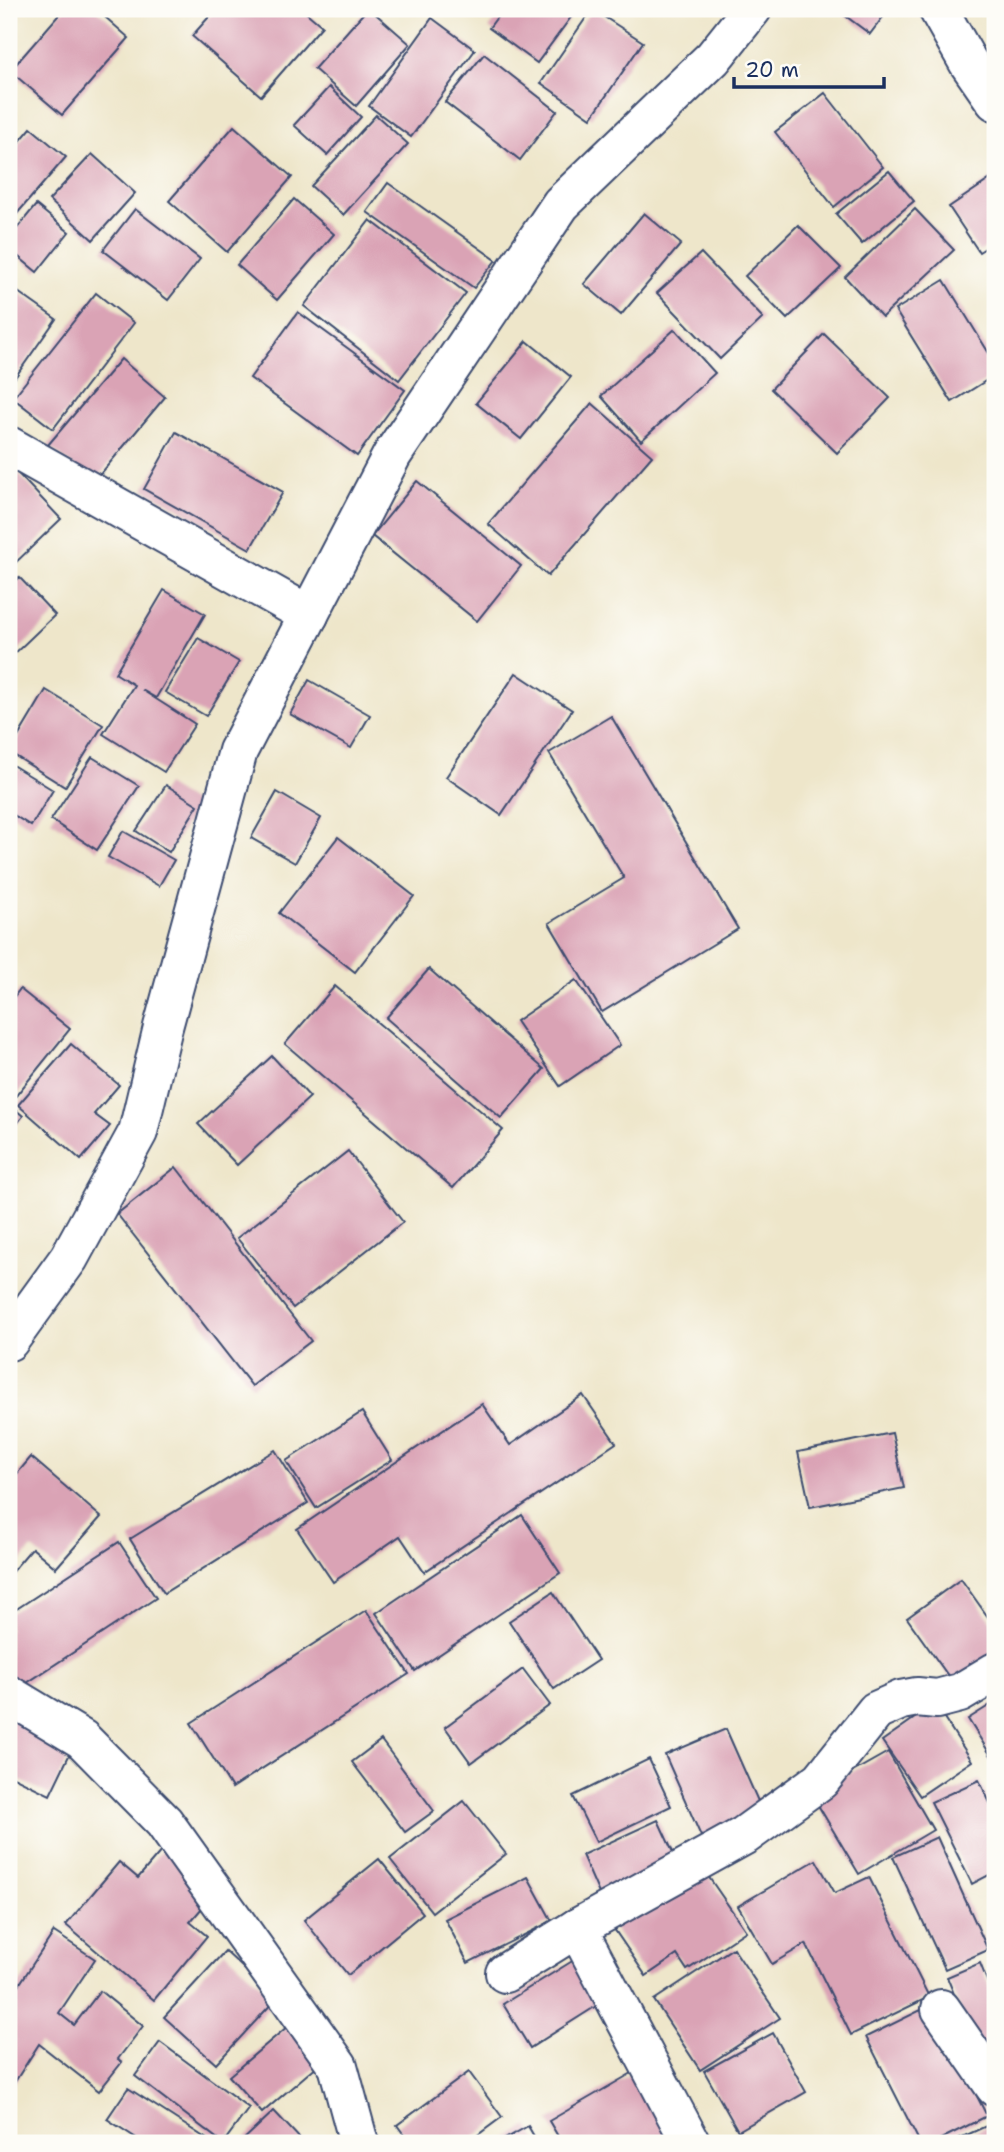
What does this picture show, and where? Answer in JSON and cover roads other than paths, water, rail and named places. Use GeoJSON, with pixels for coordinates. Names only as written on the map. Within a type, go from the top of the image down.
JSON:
{"type":"FeatureCollection","features":[{"type":"Feature","properties":{"kind":"street"},"geometry":{"type":"LineString","coordinates":[[9,1341],[69,1258],[138,1132],[163,1027],[238,751],[392,455],[561,204],[713,58],[752,9]]}},
{"type":"Feature","properties":{"kind":"street"},"geometry":{"type":"LineString","coordinates":[[938,9],[968,62],[995,101]]}},
{"type":"Feature","properties":{"kind":"street"},"geometry":{"type":"LineString","coordinates":[[9,446],[309,615]]}},
{"type":"Feature","properties":{"kind":"street"},"geometry":{"type":"LineString","coordinates":[[505,1973],[577,1928],[756,1828],[821,1780],[876,1711],[901,1700],[937,1699],[960,1693],[995,1672]]}},
{"type":"Feature","properties":{"kind":"street"},"geometry":{"type":"LineString","coordinates":[[9,1695],[82,1739],[164,1822],[338,2066],[359,2143]]}},
{"type":"Feature","properties":{"kind":"street"},"geometry":{"type":"LineString","coordinates":[[577,1928],[691,2143]]}},
{"type":"Feature","properties":{"kind":"street"},"geometry":{"type":"LineString","coordinates":[[941,2008],[995,2087]]}}]}
